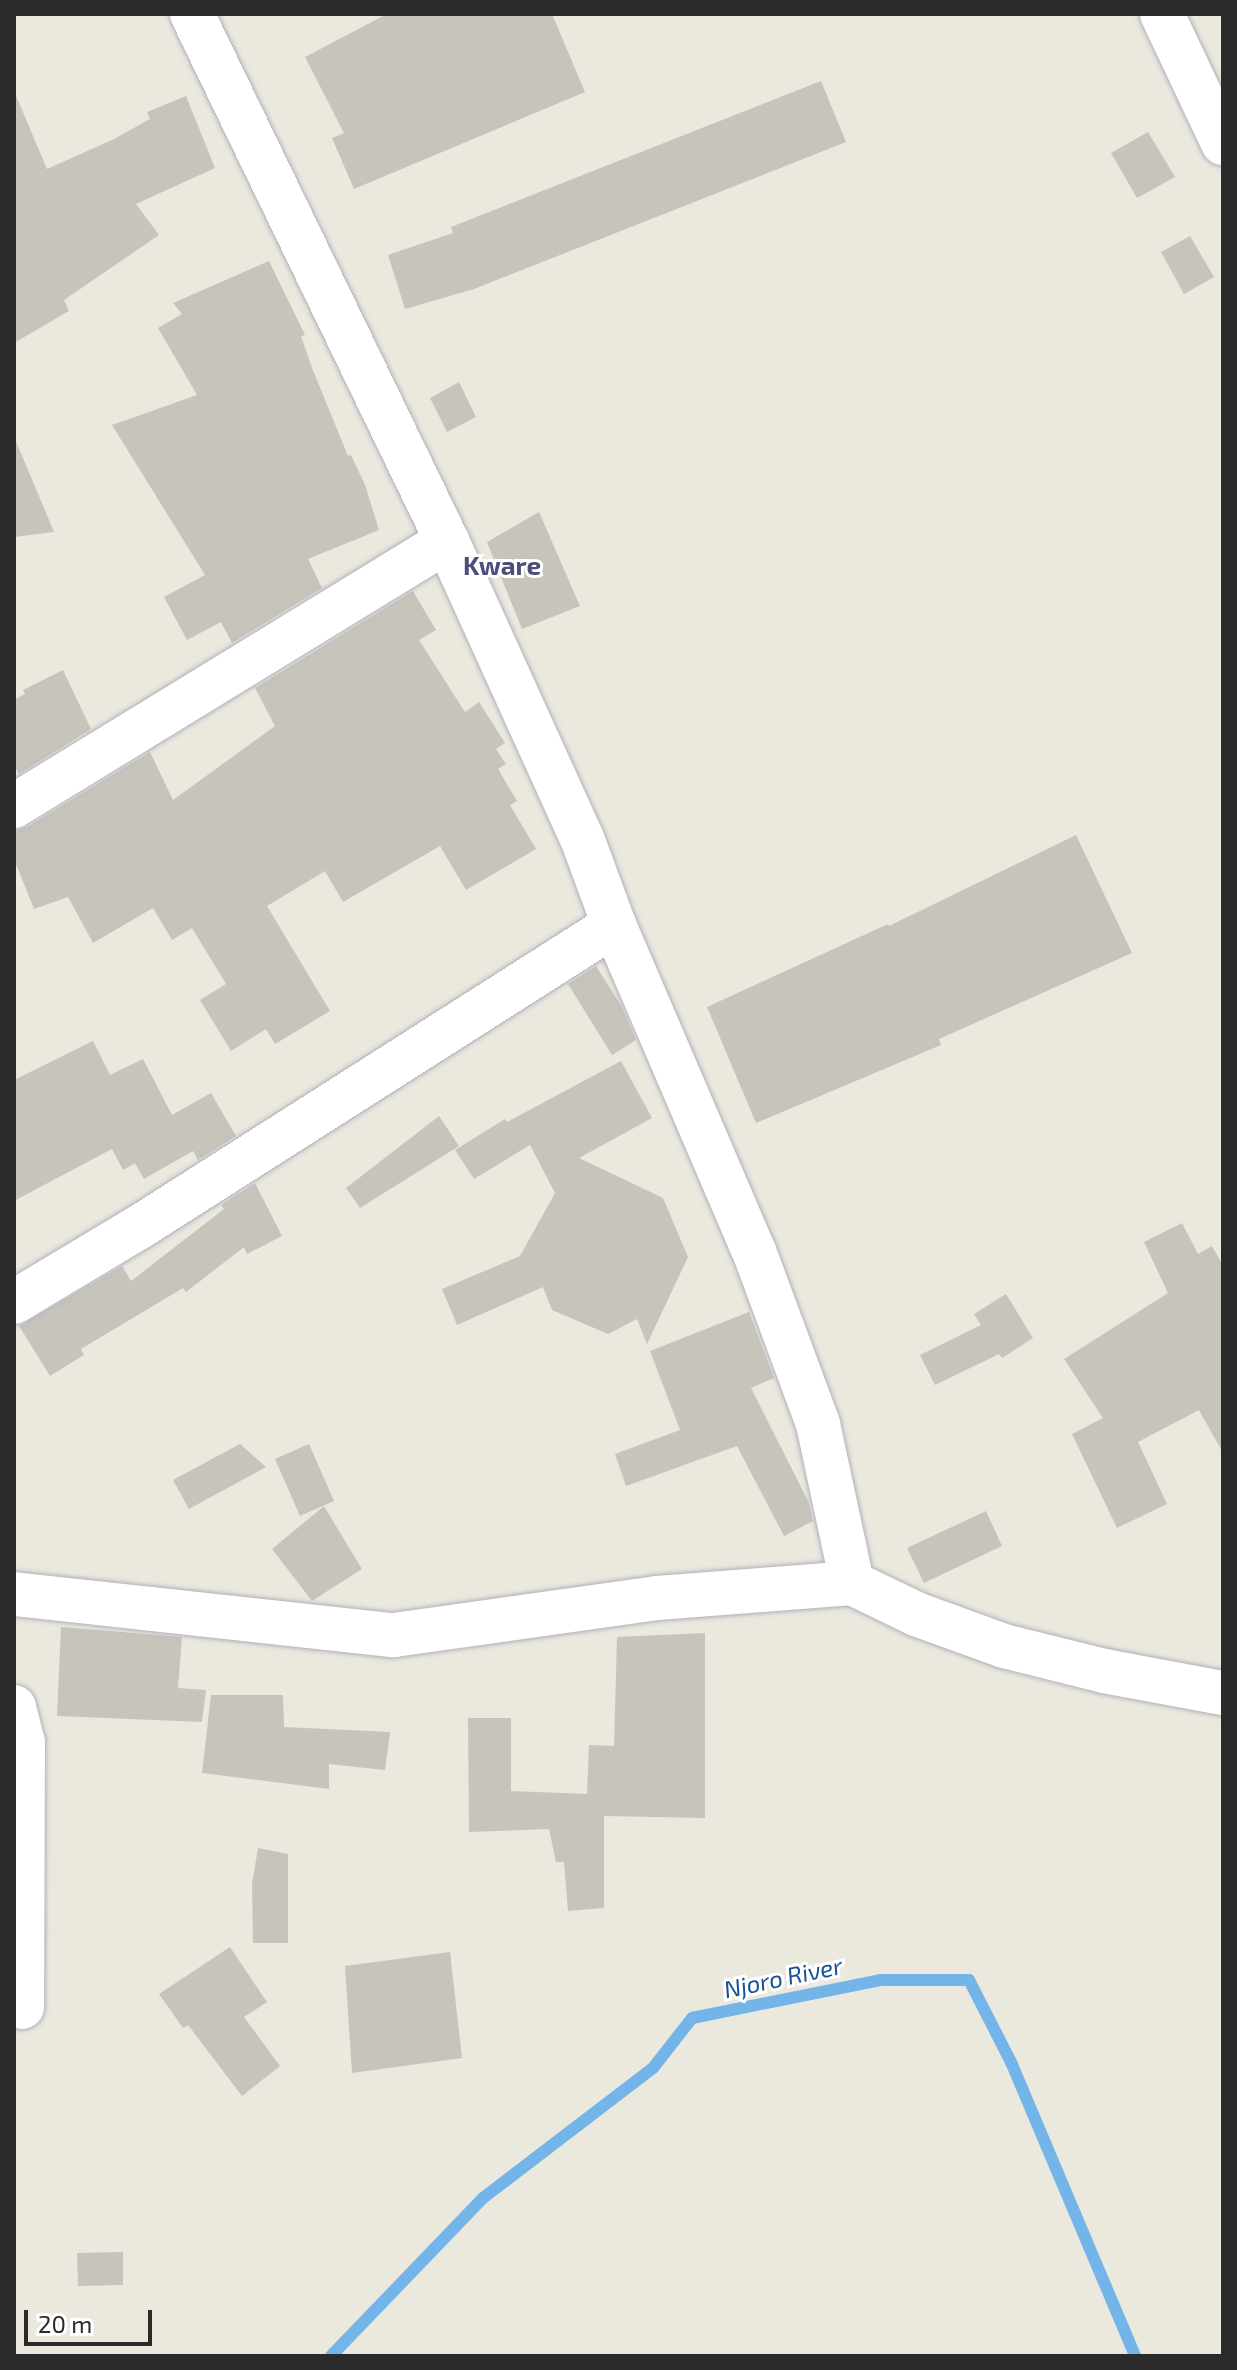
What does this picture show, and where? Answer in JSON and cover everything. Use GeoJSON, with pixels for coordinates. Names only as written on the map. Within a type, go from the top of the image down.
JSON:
{"type":"FeatureCollection","features":[{"type":"Feature","properties":{"kind":"street"},"geometry":{"type":"LineString","coordinates":[[192,14],[447,541],[582,838],[614,925],[754,1251],[818,1424],[852,1583]]}},
{"type":"Feature","properties":{"kind":"street"},"geometry":{"type":"LineString","coordinates":[[1162,14],[1223,143]]}},
{"type":"Feature","properties":{"kind":"street"},"geometry":{"type":"LineString","coordinates":[[14,806],[447,541]]}},
{"type":"Feature","properties":{"kind":"street"},"geometry":{"type":"LineString","coordinates":[[14,1302],[154,1218],[614,925]]}},
{"type":"Feature","properties":{"kind":"street"},"geometry":{"type":"LineString","coordinates":[[14,1594],[394,1635],[657,1598],[852,1583],[916,1614],[1004,1646],[1104,1671],[1223,1693]]}},
{"type":"Feature","properties":{"kind":"street"},"geometry":{"type":"LineString","coordinates":[[14,1707],[23,1742],[22,2007]]}},
{"type":"Feature","properties":{"kind":"building"},"geometry":{"type":"Polygon","coordinates":[[[387,14],[552,14],[585,92],[354,189],[332,138],[344,133],[305,57],[387,14]]]}},
{"type":"Feature","properties":{"kind":"building"},"geometry":{"type":"Polygon","coordinates":[[[821,81],[846,142],[474,289],[405,309],[388,255],[453,233],[451,227],[821,81]]]}},
{"type":"Feature","properties":{"kind":"building"},"geometry":{"type":"Polygon","coordinates":[[[14,91],[47,169],[114,139],[150,119],[147,112],[186,96],[215,168],[136,204],[159,235],[64,300],[69,311],[14,343],[14,91]]]}},
{"type":"Feature","properties":{"kind":"building"},"geometry":{"type":"Polygon","coordinates":[[[1148,132],[1175,177],[1137,198],[1111,153],[1148,132]]]}},
{"type":"Feature","properties":{"kind":"building"},"geometry":{"type":"Polygon","coordinates":[[[1190,236],[1214,277],[1184,294],[1161,252],[1190,236]]]}},
{"type":"Feature","properties":{"kind":"building"},"geometry":{"type":"Polygon","coordinates":[[[269,261],[305,335],[301,336],[312,368],[348,456],[351,455],[365,485],[379,530],[308,559],[322,588],[232,643],[221,622],[187,640],[164,597],[205,575],[112,425],[197,395],[158,328],[182,314],[173,303],[269,261]]]}},
{"type":"Feature","properties":{"kind":"building"},"geometry":{"type":"Polygon","coordinates":[[[459,382],[476,417],[447,432],[430,398],[459,382]]]}},
{"type":"Feature","properties":{"kind":"building"},"geometry":{"type":"Polygon","coordinates":[[[15,439],[54,532],[14,537],[15,439]]]}},
{"type":"Feature","properties":{"kind":"building"},"geometry":{"type":"Polygon","coordinates":[[[539,512],[580,606],[522,629],[487,542],[539,512]]]}},
{"type":"Feature","properties":{"kind":"building"},"geometry":{"type":"Polygon","coordinates":[[[413,591],[436,630],[419,640],[465,712],[479,702],[505,743],[496,749],[506,764],[498,769],[517,801],[510,805],[536,849],[466,890],[440,846],[343,902],[325,871],[267,906],[330,1011],[275,1044],[266,1029],[231,1051],[200,1000],[226,984],[192,928],[172,940],[153,908],[93,943],[68,897],[34,909],[14,859],[14,831],[27,827],[150,752],[173,800],[275,726],[255,688],[413,591]]]}},
{"type":"Feature","properties":{"kind":"building"},"geometry":{"type":"Polygon","coordinates":[[[63,670],[91,729],[19,774],[14,765],[14,700],[25,694],[23,690],[63,670]]]}},
{"type":"Feature","properties":{"kind":"building"},"geometry":{"type":"Polygon","coordinates":[[[1076,835],[1132,953],[939,1039],[941,1045],[756,1123],[707,1007],[889,926],[1076,835]]]}},
{"type":"Feature","properties":{"kind":"building"},"geometry":{"type":"Polygon","coordinates":[[[596,966],[622,1007],[636,1040],[612,1055],[568,984],[596,966]]]}},
{"type":"Feature","properties":{"kind":"building"},"geometry":{"type":"Polygon","coordinates":[[[93,1041],[110,1075],[143,1059],[172,1115],[211,1093],[236,1136],[198,1160],[193,1151],[144,1179],[135,1163],[123,1170],[112,1149],[14,1201],[14,1080],[93,1041]]]}},
{"type":"Feature","properties":{"kind":"building"},"geometry":{"type":"Polygon","coordinates":[[[621,1061],[652,1118],[579,1158],[663,1198],[688,1257],[647,1344],[637,1319],[608,1334],[552,1310],[543,1287],[457,1325],[442,1289],[520,1256],[555,1193],[530,1145],[474,1179],[455,1150],[505,1119],[507,1122],[621,1061]]]}},
{"type":"Feature","properties":{"kind":"building"},"geometry":{"type":"Polygon","coordinates":[[[439,1116],[459,1146],[360,1208],[346,1188],[439,1116]]]}},
{"type":"Feature","properties":{"kind":"building"},"geometry":{"type":"Polygon","coordinates":[[[255,1183],[282,1236],[247,1254],[244,1247],[186,1292],[183,1288],[81,1349],[84,1355],[50,1376],[19,1326],[122,1266],[131,1281],[224,1209],[221,1205],[255,1183]]]}},
{"type":"Feature","properties":{"kind":"building"},"geometry":{"type":"Polygon","coordinates":[[[1182,1223],[1198,1254],[1212,1246],[1223,1266],[1223,1453],[1199,1410],[1138,1442],[1167,1504],[1117,1528],[1072,1434],[1103,1418],[1064,1359],[1168,1293],[1144,1242],[1182,1223]]]}},
{"type":"Feature","properties":{"kind":"building"},"geometry":{"type":"Polygon","coordinates":[[[1006,1294],[1033,1338],[1002,1358],[999,1354],[935,1385],[920,1355],[981,1325],[974,1314],[1006,1294]]]}},
{"type":"Feature","properties":{"kind":"building"},"geometry":{"type":"Polygon","coordinates":[[[749,1312],[774,1378],[751,1388],[809,1503],[813,1521],[784,1536],[737,1446],[626,1486],[615,1454],[680,1430],[650,1351],[749,1312]]]}},
{"type":"Feature","properties":{"kind":"building"},"geometry":{"type":"Polygon","coordinates":[[[240,1444],[266,1467],[189,1509],[173,1480],[240,1444]]]}},
{"type":"Feature","properties":{"kind":"building"},"geometry":{"type":"Polygon","coordinates":[[[309,1444],[334,1501],[300,1516],[275,1459],[309,1444]]]}},
{"type":"Feature","properties":{"kind":"building"},"geometry":{"type":"Polygon","coordinates":[[[324,1506],[362,1569],[312,1601],[272,1549],[324,1506]]]}},
{"type":"Feature","properties":{"kind":"building"},"geometry":{"type":"Polygon","coordinates":[[[986,1511],[1002,1546],[924,1583],[907,1548],[986,1511]]]}},
{"type":"Feature","properties":{"kind":"building"},"geometry":{"type":"Polygon","coordinates":[[[61,1627],[182,1637],[178,1688],[206,1690],[202,1722],[57,1716],[61,1627]]]}},
{"type":"Feature","properties":{"kind":"building"},"geometry":{"type":"Polygon","coordinates":[[[705,1633],[705,1818],[604,1816],[604,1908],[568,1911],[564,1862],[556,1862],[549,1829],[469,1832],[468,1718],[511,1718],[511,1791],[587,1794],[589,1745],[614,1746],[617,1637],[705,1633]]]}},
{"type":"Feature","properties":{"kind":"building"},"geometry":{"type":"Polygon","coordinates":[[[211,1695],[283,1695],[284,1727],[390,1732],[385,1770],[329,1764],[329,1789],[202,1773],[211,1695]]]}},
{"type":"Feature","properties":{"kind":"building"},"geometry":{"type":"Polygon","coordinates":[[[258,1848],[288,1854],[288,1943],[253,1943],[252,1884],[258,1848]]]}},
{"type":"Feature","properties":{"kind":"building"},"geometry":{"type":"Polygon","coordinates":[[[230,1947],[267,2002],[244,2017],[280,2066],[242,2096],[188,2025],[183,2028],[159,1994],[230,1947]]]}},
{"type":"Feature","properties":{"kind":"building"},"geometry":{"type":"Polygon","coordinates":[[[450,1952],[462,2058],[352,2073],[345,1966],[450,1952]]]}},
{"type":"Feature","properties":{"kind":"building"},"geometry":{"type":"Polygon","coordinates":[[[123,2252],[123,2285],[78,2286],[77,2253],[123,2252]]]}},
{"type":"Feature","properties":{"kind":"waterway","name":"Njoro River"},"geometry":{"type":"LineString","coordinates":[[331,2356],[483,2198],[653,2068],[692,2018],[880,1980],[969,1980],[1011,2062],[1135,2356]]}},
{"type":"Feature","properties":{"kind":"district","name":"Kware"},"geometry":{"type":"Point","coordinates":[502,565]}}]}
